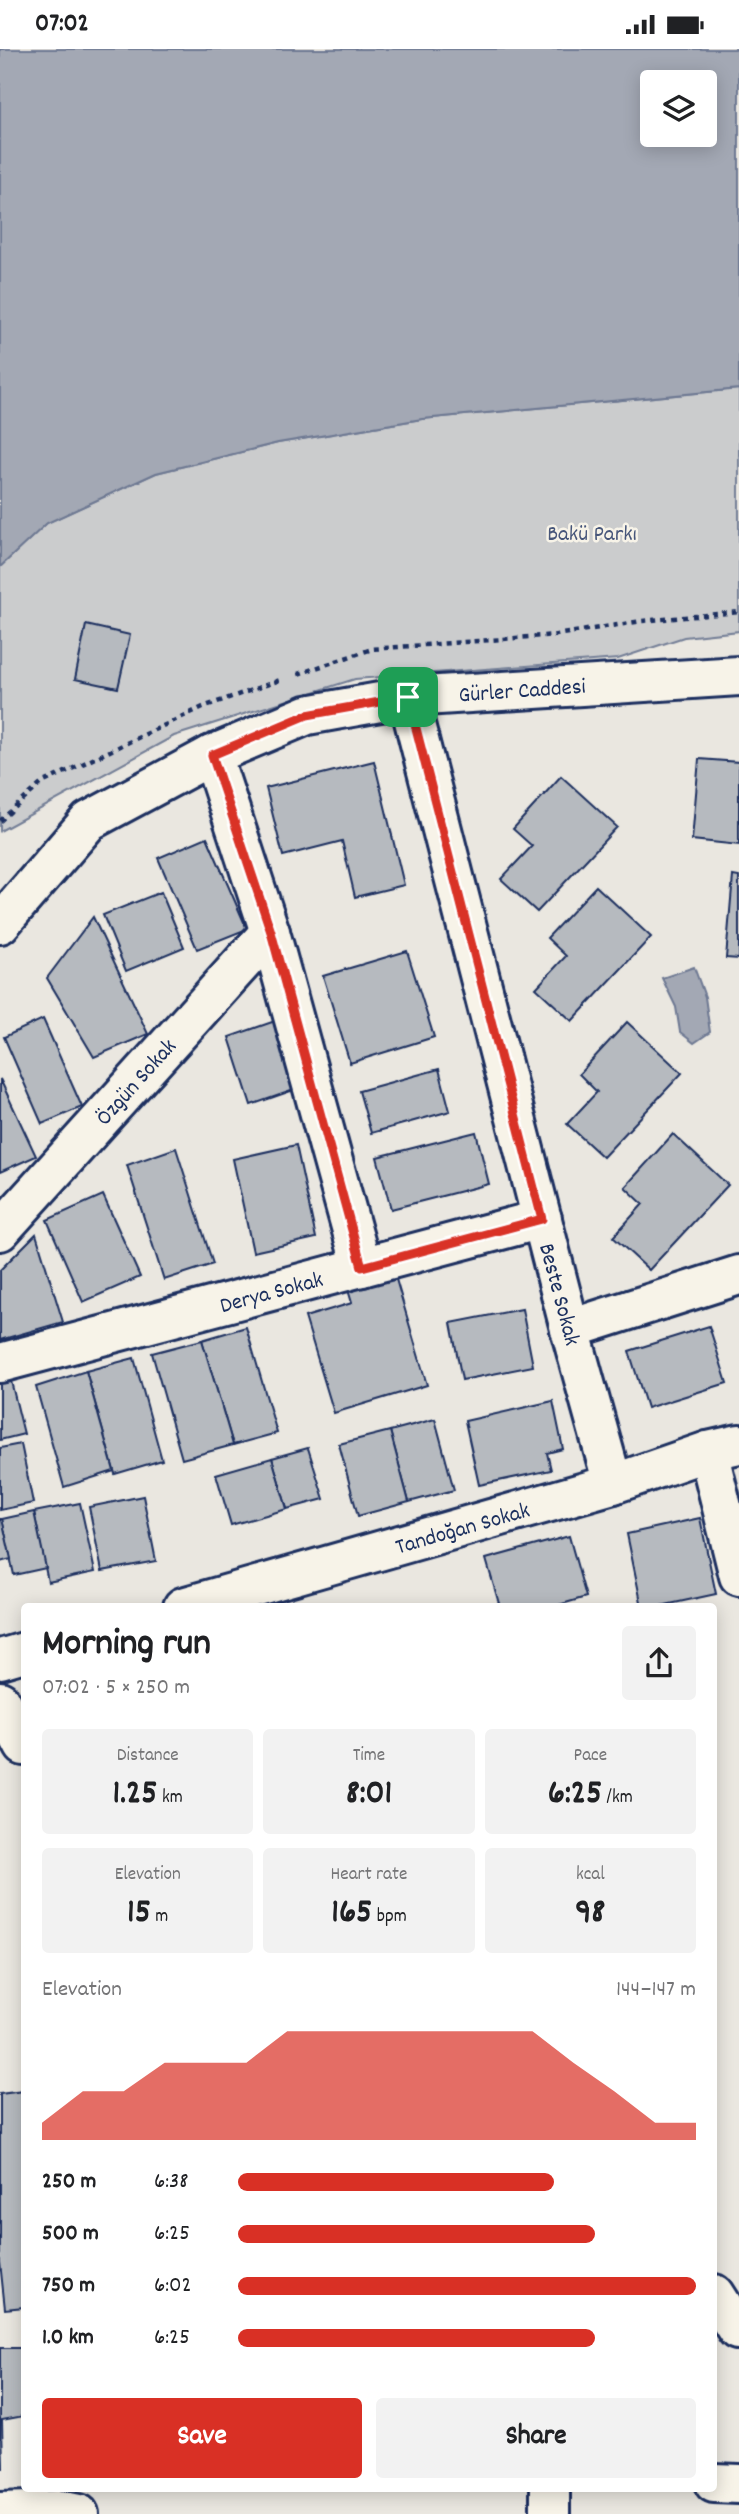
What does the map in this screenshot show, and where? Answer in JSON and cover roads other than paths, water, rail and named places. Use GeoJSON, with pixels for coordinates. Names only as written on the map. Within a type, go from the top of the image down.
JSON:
{"type":"FeatureCollection","features":[{"type":"Feature","properties":{"kind":"street","name":"Gürler Caddesi"},"geometry":{"type":"LineString","coordinates":[[0,924],[89,821],[212,755],[307,715],[408,697],[739,676]]}},
{"type":"Feature","properties":{"kind":"street","name":"Beste Sokak"},"geometry":{"type":"LineString","coordinates":[[408,697],[570,1329],[613,1483]]}},
{"type":"Feature","properties":{"kind":"street"},"geometry":{"type":"LineString","coordinates":[[212,755],[271,932],[362,1267]]}},
{"type":"Feature","properties":{"kind":"street","name":"Özgün Sokak"},"geometry":{"type":"LineString","coordinates":[[0,1231],[271,932]]}},
{"type":"Feature","properties":{"kind":"street","name":"Derya Sokak"},"geometry":{"type":"LineString","coordinates":[[0,1363],[542,1219]]}},
{"type":"Feature","properties":{"kind":"street"},"geometry":{"type":"LineString","coordinates":[[570,1329],[739,1275]]}},
{"type":"Feature","properties":{"kind":"street"},"geometry":{"type":"LineString","coordinates":[[724,1448],[739,1576]]}},
{"type":"Feature","properties":{"kind":"street","name":"Tandoğan Sokak"},"geometry":{"type":"LineString","coordinates":[[197,1603],[613,1483],[724,1448]]}},
{"type":"Feature","properties":{"kind":"street"},"geometry":{"type":"LineString","coordinates":[[0,1659],[21,1653]]}},
{"type":"Feature","properties":{"kind":"street"},"geometry":{"type":"LineString","coordinates":[[0,1701],[21,1740]]}},
{"type":"Feature","properties":{"kind":"street"},"geometry":{"type":"LineString","coordinates":[[717,2302],[730,2336]]}},
{"type":"Feature","properties":{"kind":"street"},"geometry":{"type":"LineString","coordinates":[[717,2483],[739,2484]]}},
{"type":"Feature","properties":{"kind":"street"},"geometry":{"type":"LineString","coordinates":[[550,2492],[550,2514]]}},
{"type":"Feature","properties":{"kind":"street"},"geometry":{"type":"LineString","coordinates":[[0,2512],[60,2510],[79,2514]]}},
{"type":"Feature","properties":{"kind":"park label","name":"Bakü Parkı"},"geometry":{"type":"Point","coordinates":[592,532]}}]}
